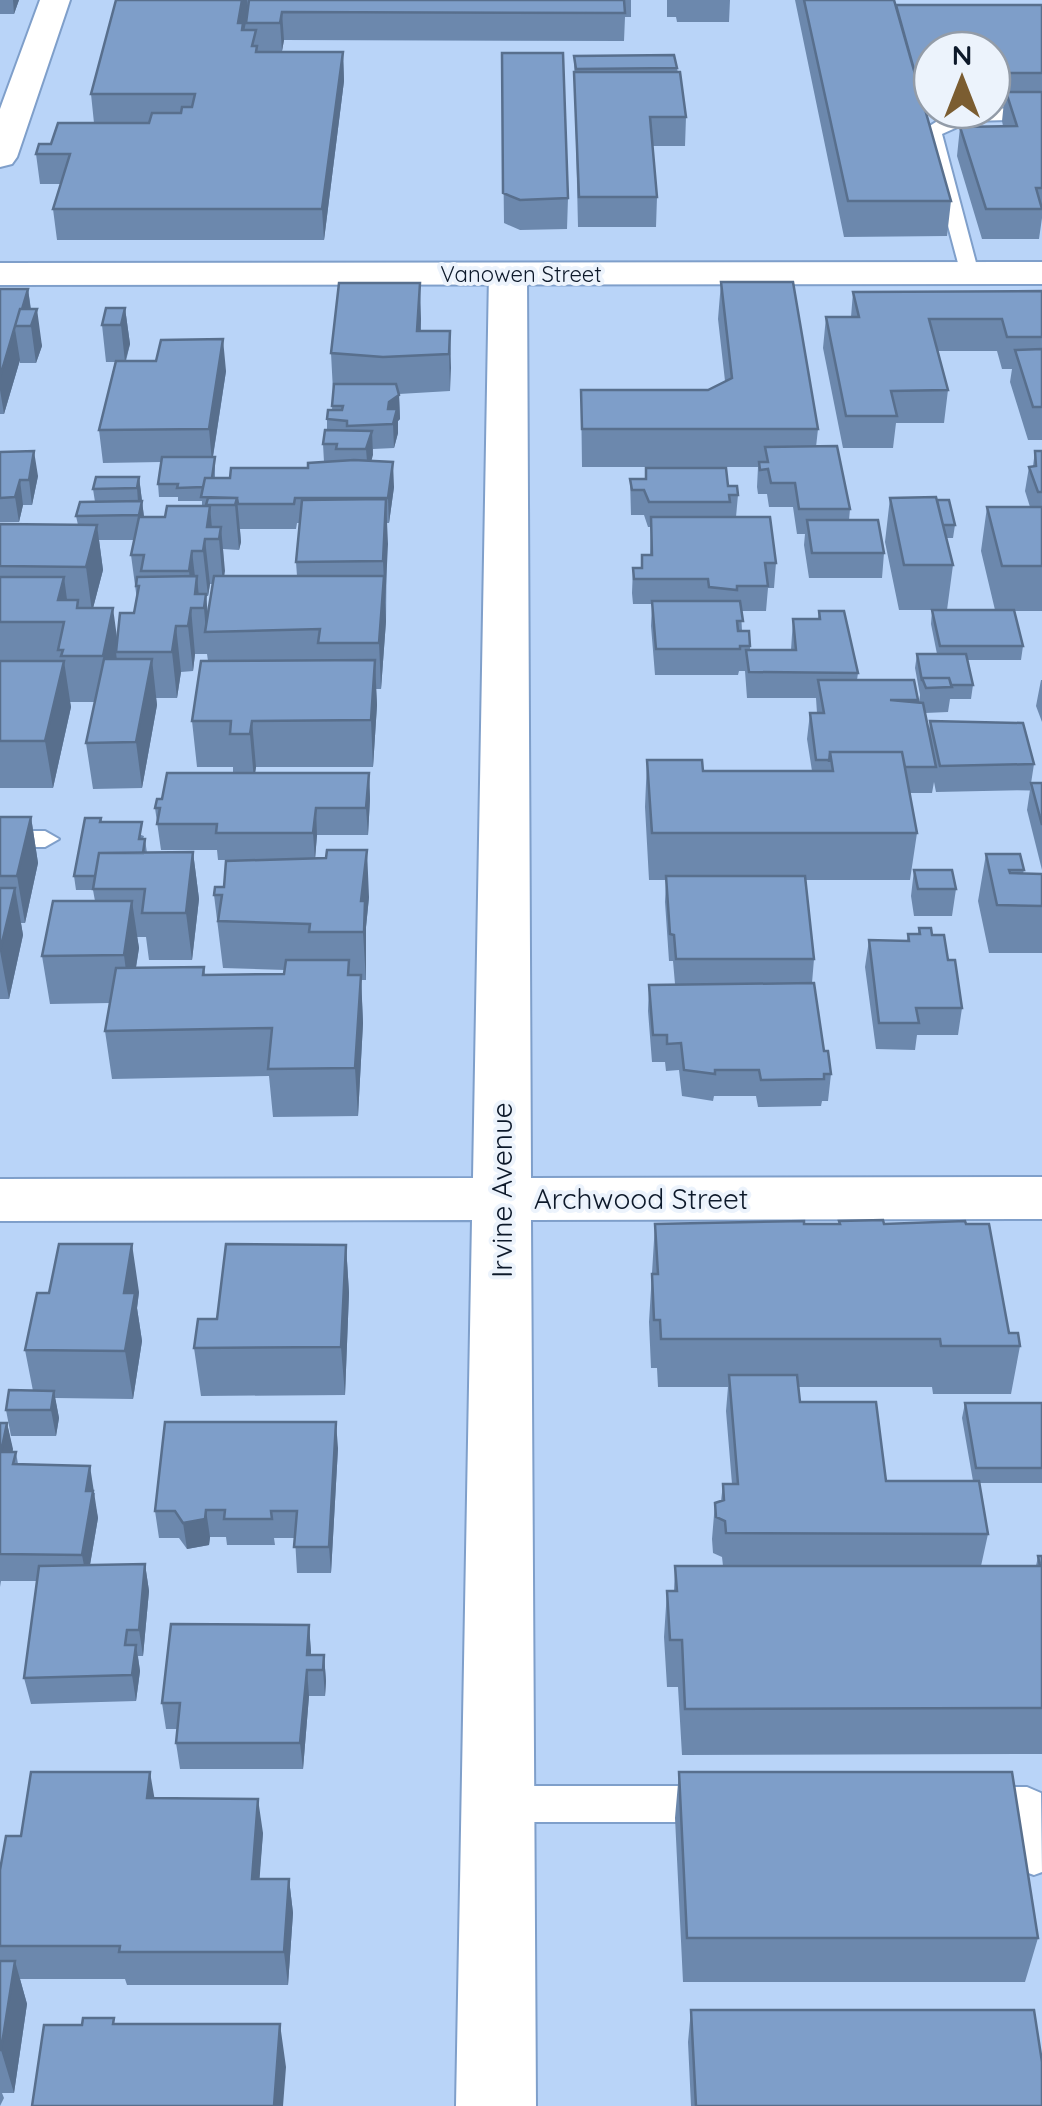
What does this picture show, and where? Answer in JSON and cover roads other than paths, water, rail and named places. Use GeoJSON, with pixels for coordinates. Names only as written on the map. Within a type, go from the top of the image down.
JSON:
{"type":"FeatureCollection","features":[{"type":"Feature","properties":{"kind":"street"},"geometry":{"type":"LineString","coordinates":[[0,157],[6,120],[55,0]]}},
{"type":"Feature","properties":{"kind":"street","name":"Vanowen Street"},"geometry":{"type":"LineString","coordinates":[[0,274],[1042,273]]}},
{"type":"Feature","properties":{"kind":"street","name":"Irvine Avenue"},"geometry":{"type":"LineString","coordinates":[[496,2106],[508,274]]}},
{"type":"Feature","properties":{"kind":"street","name":"Archwood Street"},"geometry":{"type":"LineString","coordinates":[[0,1200],[1042,1198]]}},
{"type":"Feature","properties":{"kind":"lane"},"geometry":{"type":"LineString","coordinates":[[969,274],[932,132],[951,118],[1042,114]]}},
{"type":"Feature","properties":{"kind":"lane"},"geometry":{"type":"LineString","coordinates":[[0,840],[46,840]]}},
{"type":"Feature","properties":{"kind":"lane"},"geometry":{"type":"LineString","coordinates":[[500,1804],[753,1804]]}},
{"type":"Feature","properties":{"kind":"lane"},"geometry":{"type":"LineString","coordinates":[[948,1805],[1027,1805],[1034,1857]]}}]}
